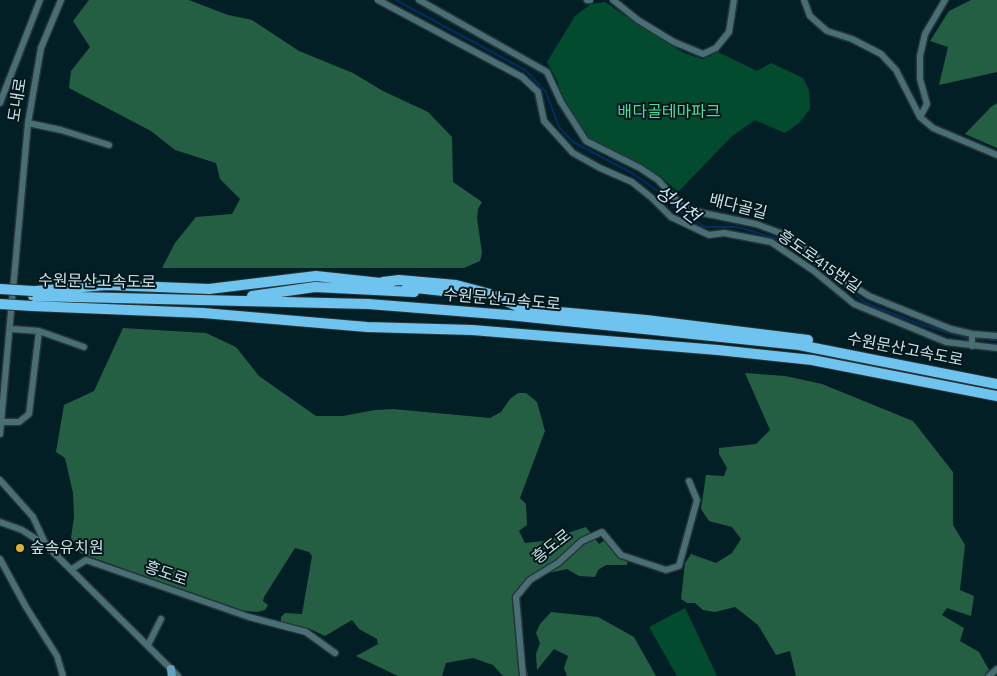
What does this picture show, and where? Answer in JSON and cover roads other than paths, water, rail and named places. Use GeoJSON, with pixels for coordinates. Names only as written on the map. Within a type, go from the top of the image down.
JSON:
{"type":"FeatureCollection","features":[{"type":"Feature","properties":{"kind":"highway"},"geometry":{"type":"LineString","coordinates":[[0,289],[33,298],[107,285],[209,289],[316,276],[383,282],[400,280],[439,282],[490,294],[505,301],[537,310],[709,332]]}},
{"type":"Feature","properties":{"kind":"highway"},"geometry":{"type":"LineString","coordinates":[[214,300],[315,286],[472,296],[459,292],[396,286],[383,282]]}},
{"type":"Feature","properties":{"kind":"highway","name":"수원문산고속도로"},"geometry":{"type":"LineString","coordinates":[[0,294],[367,327],[472,330],[692,347],[812,360],[997,396]]}},
{"type":"Feature","properties":{"kind":"highway","name":"수원문산고속도로"},"geometry":{"type":"LineString","coordinates":[[0,304],[33,298],[214,300],[368,304],[498,314],[827,344],[876,360],[997,384]]}},
{"type":"Feature","properties":{"kind":"street","name":"도내로"},"geometry":{"type":"LineString","coordinates":[[0,103],[40,0]]}},
{"type":"Feature","properties":{"kind":"street","name":"도내로"},"geometry":{"type":"LineString","coordinates":[[0,434],[28,123],[41,48],[61,0]]}},
{"type":"Feature","properties":{"kind":"street","name":"흥도로415번길"},"geometry":{"type":"LineString","coordinates":[[378,0],[522,77],[538,92],[544,121],[573,152],[600,168],[632,182],[652,198],[670,217],[709,235],[724,233],[771,242],[814,271],[854,304],[946,342],[997,348]]}},
{"type":"Feature","properties":{"kind":"street","name":"배다골길"},"geometry":{"type":"LineString","coordinates":[[419,0],[548,72],[561,102],[586,141],[640,168],[658,180],[682,206],[703,213],[756,224],[783,234],[808,250],[844,280],[868,296],[950,329],[972,335],[997,336]]}},
{"type":"Feature","properties":{"kind":"street"},"geometry":{"type":"LineString","coordinates":[[613,0],[638,20],[674,42],[703,54],[716,48],[729,32],[734,0]]}},
{"type":"Feature","properties":{"kind":"street"},"geometry":{"type":"LineString","coordinates":[[804,0],[810,16],[827,32],[852,39],[881,54],[896,70],[920,117],[933,128],[997,155]]}},
{"type":"Feature","properties":{"kind":"street"},"geometry":{"type":"LineString","coordinates":[[920,117],[927,104],[920,79],[920,56],[925,34],[945,0]]}},
{"type":"Feature","properties":{"kind":"street"},"geometry":{"type":"LineString","coordinates":[[28,123],[62,130],[109,145]]}},
{"type":"Feature","properties":{"kind":"street"},"geometry":{"type":"LineString","coordinates":[[10,329],[39,331],[84,347]]}},
{"type":"Feature","properties":{"kind":"street"},"geometry":{"type":"LineString","coordinates":[[2,422],[19,422],[29,414],[39,331]]}},
{"type":"Feature","properties":{"kind":"street"},"geometry":{"type":"LineString","coordinates":[[972,335],[972,345]]}},
{"type":"Feature","properties":{"kind":"street"},"geometry":{"type":"LineString","coordinates":[[0,480],[33,517],[47,546]]}},
{"type":"Feature","properties":{"kind":"street","name":"흥도로"},"geometry":{"type":"LineString","coordinates":[[522,676],[516,597],[520,591],[530,580],[558,563],[582,540],[602,532],[621,555],[666,570],[679,566],[697,500],[689,480]]}},
{"type":"Feature","properties":{"kind":"street"},"geometry":{"type":"LineString","coordinates":[[0,522],[22,530],[47,546],[148,645],[171,672],[178,676]]}},
{"type":"Feature","properties":{"kind":"street"},"geometry":{"type":"LineString","coordinates":[[0,559],[26,607],[57,656],[63,676]]}},
{"type":"Feature","properties":{"kind":"street","name":"흥도로"},"geometry":{"type":"LineString","coordinates":[[72,569],[86,560],[249,617],[306,632],[335,653]]}},
{"type":"Feature","properties":{"kind":"street"},"geometry":{"type":"LineString","coordinates":[[148,645],[161,619]]}},
{"type":"Feature","properties":{"kind":"street"},"geometry":{"type":"LineString","coordinates":[[989,676],[997,669]]}},
{"type":"Feature","properties":{"kind":"waterway","name":"성사천"},"geometry":{"type":"LineString","coordinates":[[396,0],[525,70],[546,92],[559,127],[573,142],[632,173],[658,191],[676,209],[705,227],[738,227],[784,241],[866,303],[922,325],[970,339]]}},
{"type":"Feature","properties":{"kind":"waterway","name":"성사천"},"geometry":{"type":"LineString","coordinates":[[974,339],[997,340]]}},
{"type":"Feature","properties":{"kind":"place","name":"숲속유치원"},"geometry":{"type":"Point","coordinates":[20,548]}},
{"type":"Feature","properties":{"kind":"park label","name":"배다골테마파크"},"geometry":{"type":"Point","coordinates":[669,112]}}]}
